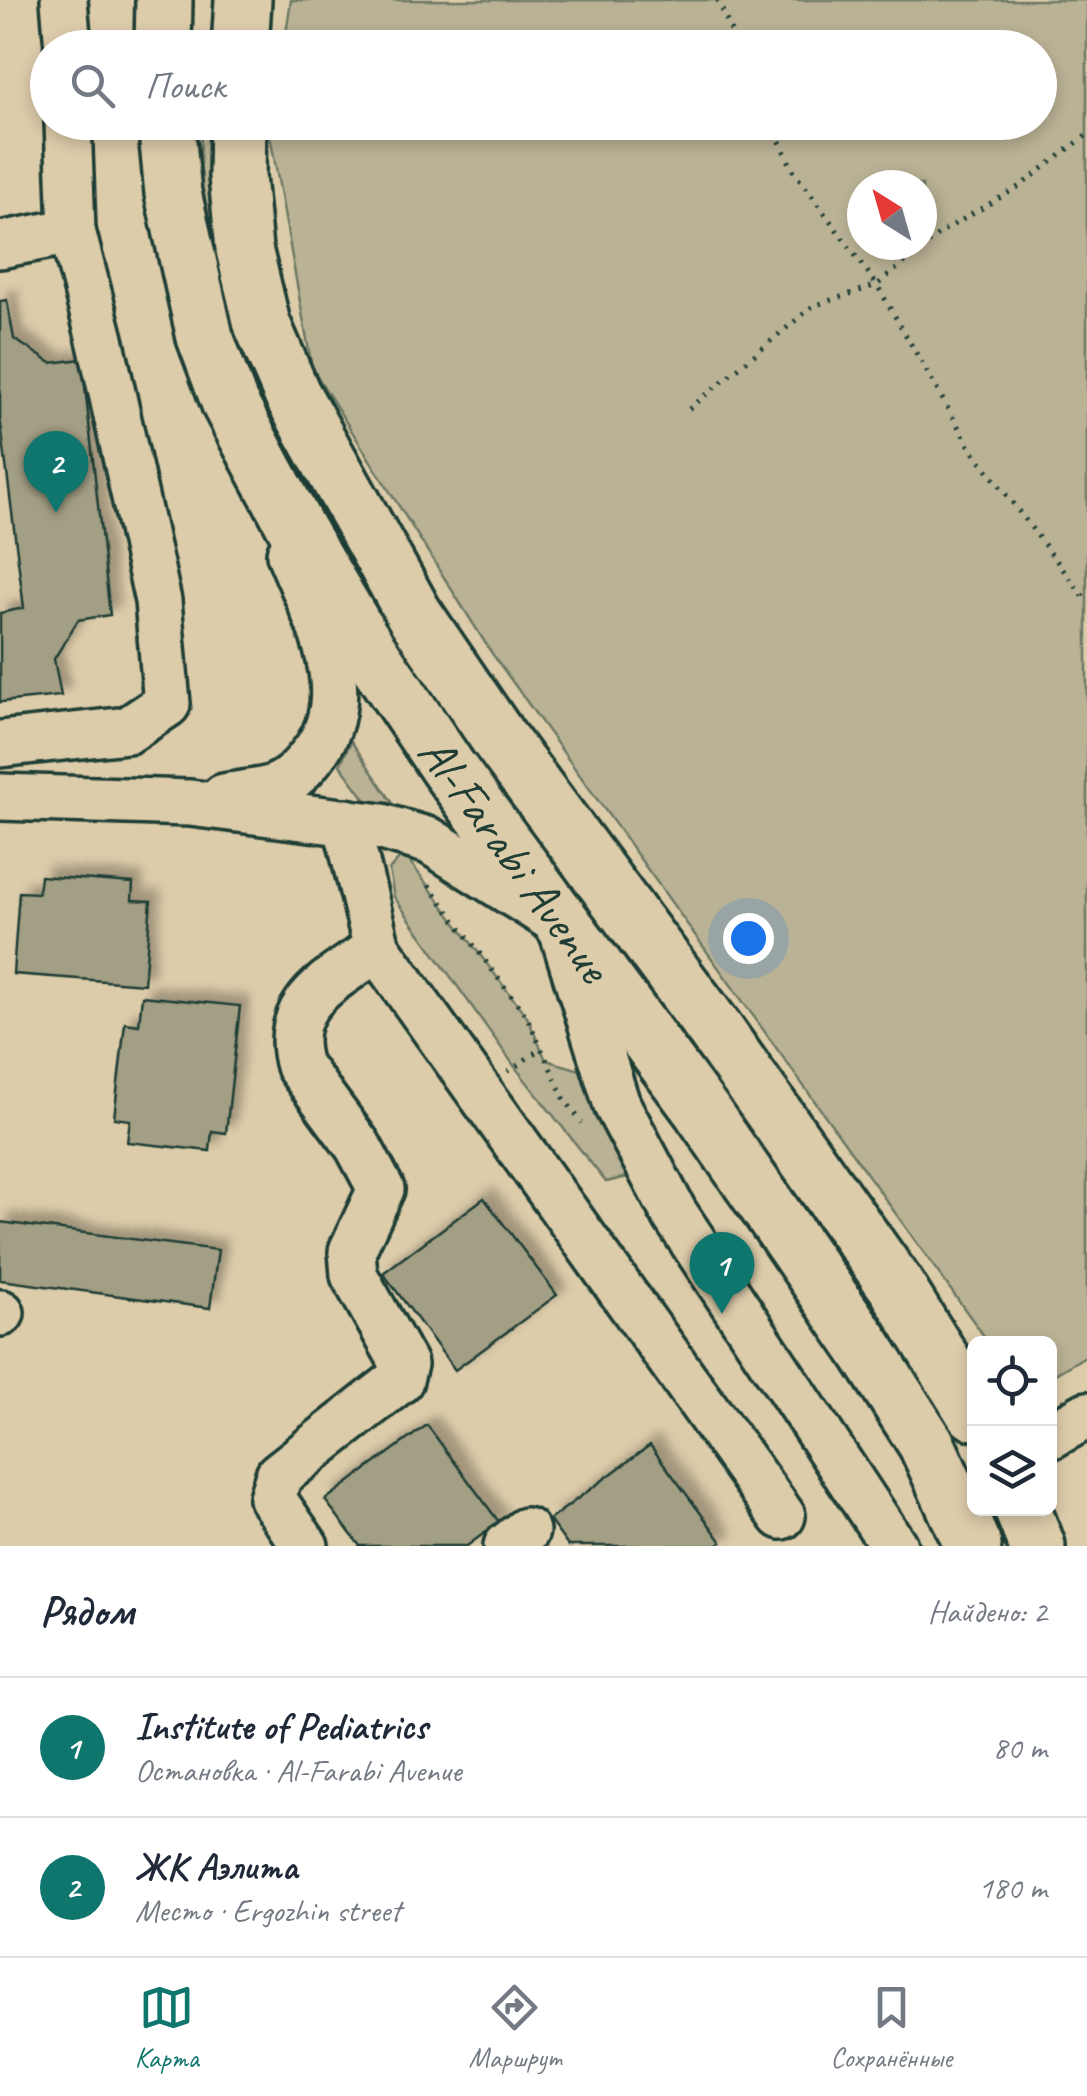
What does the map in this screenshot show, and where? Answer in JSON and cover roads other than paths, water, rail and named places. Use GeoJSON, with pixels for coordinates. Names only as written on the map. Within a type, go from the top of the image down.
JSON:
{"type":"FeatureCollection","features":[{"type":"Feature","properties":{"kind":"main road"},"geometry":{"type":"LineString","coordinates":[[163,30],[164,0]]}},
{"type":"Feature","properties":{"kind":"main road"},"geometry":{"type":"LineString","coordinates":[[242,30],[244,0]]}},
{"type":"Feature","properties":{"kind":"main road","name":"Al-Farabi Avenue"},"geometry":{"type":"LineString","coordinates":[[168,140],[172,193],[205,337],[230,404],[296,530],[360,637],[448,768],[701,1110],[864,1346],[926,1444],[974,1546]]}},
{"type":"Feature","properties":{"kind":"main road","name":"Al-Farabi Avenue"},"geometry":{"type":"LineString","coordinates":[[238,140],[244,249],[262,324],[292,394],[406,598],[499,739],[716,1030],[896,1286],[967,1401]]}},
{"type":"Feature","properties":{"kind":"main road"},"geometry":{"type":"LineString","coordinates":[[1028,1516],[1036,1546]]}},
{"type":"Feature","properties":{"kind":"street"},"geometry":{"type":"LineString","coordinates":[[64,0],[66,30]]}},
{"type":"Feature","properties":{"kind":"street"},"geometry":{"type":"LineString","coordinates":[[0,744],[128,730],[167,704],[158,601],[101,343],[72,232],[69,140]]}},
{"type":"Feature","properties":{"kind":"street"},"geometry":{"type":"LineString","coordinates":[[0,245],[72,232]]}},
{"type":"Feature","properties":{"kind":"street"},"geometry":{"type":"LineString","coordinates":[[190,803],[273,788],[296,775],[322,744],[332,714],[335,685],[326,645],[230,404]]}},
{"type":"Feature","properties":{"kind":"street"},"geometry":{"type":"LineString","coordinates":[[0,797],[190,803],[382,827],[430,841],[560,923],[617,1105],[674,1213],[894,1546]]}},
{"type":"Feature","properties":{"kind":"street"},"geometry":{"type":"LineString","coordinates":[[346,822],[377,948],[782,1516]]}},
{"type":"Feature","properties":{"kind":"street"},"geometry":{"type":"LineString","coordinates":[[305,1546],[272,1498],[280,1475],[400,1380],[404,1364],[354,1275],[352,1252],[381,1189],[358,1146],[298,1066],[294,1050],[294,1026],[303,1006],[377,948]]}},
{"type":"Feature","properties":{"kind":"street"},"geometry":{"type":"LineString","coordinates":[[1057,1432],[1087,1415]]}},
{"type":"Feature","properties":{"kind":"street"},"geometry":{"type":"LineString","coordinates":[[1031,1516],[1051,1546]]}},
{"type":"Feature","properties":{"kind":"place","name":"ЖК Аэлита"},"geometry":{"type":"Point","coordinates":[56,513]}},
{"type":"Feature","properties":{"kind":"place","name":"Institute of Pediatrics"},"geometry":{"type":"Point","coordinates":[722,1314]}}]}
